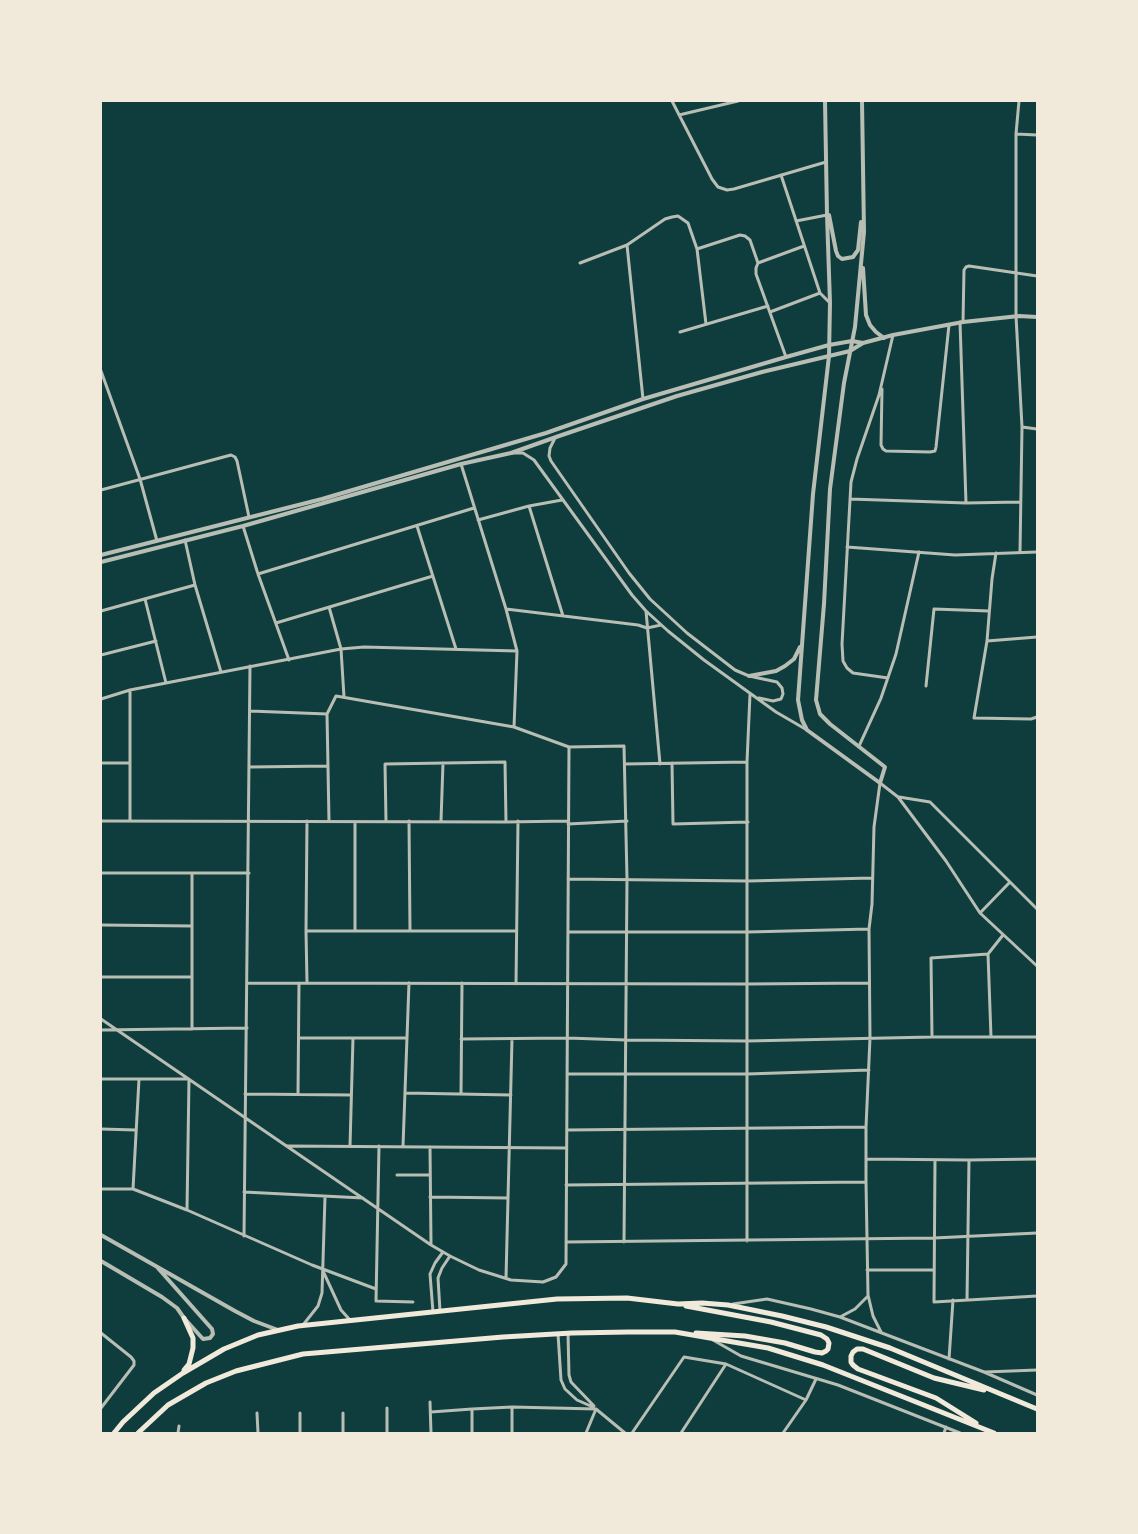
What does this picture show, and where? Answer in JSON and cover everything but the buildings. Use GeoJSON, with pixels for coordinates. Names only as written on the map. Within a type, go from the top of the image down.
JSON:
{"type":"FeatureCollection","features":[{"type":"Feature","properties":{"kind":"main road"},"geometry":{"type":"LineString","coordinates":[[114,1433],[154,1393],[224,1349],[258,1335],[303,1325],[557,1299],[627,1298],[678,1304],[771,1322],[821,1335],[829,1343],[826,1351],[822,1353],[785,1343],[745,1336],[675,1332],[568,1333],[303,1354],[236,1371],[206,1382],[168,1405],[138,1433]]}},
{"type":"Feature","properties":{"kind":"main road"},"geometry":{"type":"LineString","coordinates":[[678,1304],[728,1305],[826,1327],[890,1348],[1037,1409]]}},
{"type":"Feature","properties":{"kind":"main road"},"geometry":{"type":"LineString","coordinates":[[183,1373],[189,1364],[193,1348],[193,1338],[184,1318]]}},
{"type":"Feature","properties":{"kind":"main road"},"geometry":{"type":"LineString","coordinates":[[675,1332],[768,1348],[823,1365],[994,1433]]}},
{"type":"Feature","properties":{"kind":"main road"},"geometry":{"type":"LineString","coordinates":[[985,1429],[936,1398],[858,1369],[851,1362],[851,1356],[857,1349],[863,1349],[934,1378],[999,1394]]}},
{"type":"Feature","properties":{"kind":"street"},"geometry":{"type":"LineString","coordinates":[[672,101],[712,179],[718,187],[727,190],[734,189],[827,161]]}},
{"type":"Feature","properties":{"kind":"street"},"geometry":{"type":"LineString","coordinates":[[679,115],[738,101]]}},
{"type":"Feature","properties":{"kind":"street"},"geometry":{"type":"LineString","coordinates":[[807,730],[802,720],[798,700],[801,645],[813,494],[829,356],[830,304],[825,101]]}},
{"type":"Feature","properties":{"kind":"street"},"geometry":{"type":"LineString","coordinates":[[862,101],[864,232],[855,327],[844,383],[830,489],[824,604],[816,700],[820,714],[830,724],[885,767],[880,783],[874,827],[872,904],[869,929],[870,1038],[866,1127],[868,1295],[873,1316],[880,1332]]}},
{"type":"Feature","properties":{"kind":"street"},"geometry":{"type":"LineString","coordinates":[[1019,101],[1016,134],[1016,316],[1022,427],[1020,552]]}},
{"type":"Feature","properties":{"kind":"street"},"geometry":{"type":"LineString","coordinates":[[1016,134],[1037,135]]}},
{"type":"Feature","properties":{"kind":"street"},"geometry":{"type":"LineString","coordinates":[[781,175],[820,293],[830,304]]}},
{"type":"Feature","properties":{"kind":"street"},"geometry":{"type":"LineString","coordinates":[[827,206],[838,256],[842,259],[852,257],[858,250],[863,204]]}},
{"type":"Feature","properties":{"kind":"street"},"geometry":{"type":"LineString","coordinates":[[796,221],[827,215]]}},
{"type":"Feature","properties":{"kind":"street"},"geometry":{"type":"LineString","coordinates":[[580,263],[627,245],[665,219],[678,216],[688,223],[697,249],[706,324]]}},
{"type":"Feature","properties":{"kind":"street"},"geometry":{"type":"LineString","coordinates":[[697,249],[740,235],[750,240],[758,263],[756,274],[786,357]]}},
{"type":"Feature","properties":{"kind":"street"},"geometry":{"type":"LineString","coordinates":[[627,245],[643,399]]}},
{"type":"Feature","properties":{"kind":"street"},"geometry":{"type":"LineString","coordinates":[[758,263],[804,246]]}},
{"type":"Feature","properties":{"kind":"street"},"geometry":{"type":"LineString","coordinates":[[862,256],[866,315],[870,325],[884,338]]}},
{"type":"Feature","properties":{"kind":"street"},"geometry":{"type":"LineString","coordinates":[[966,502],[961,322],[964,270],[969,266],[1037,276]]}},
{"type":"Feature","properties":{"kind":"street"},"geometry":{"type":"LineString","coordinates":[[770,312],[820,293]]}},
{"type":"Feature","properties":{"kind":"street"},"geometry":{"type":"LineString","coordinates":[[680,332],[768,306]]}},
{"type":"Feature","properties":{"kind":"street"},"geometry":{"type":"LineString","coordinates":[[101,562],[243,526],[461,464],[511,453],[677,396],[762,372],[850,351],[863,344],[893,335],[961,322],[1016,316],[1037,317]]}},
{"type":"Feature","properties":{"kind":"street"},"geometry":{"type":"LineString","coordinates":[[882,380],[881,445],[883,449],[886,451],[935,451],[949,325]]}},
{"type":"Feature","properties":{"kind":"street"},"geometry":{"type":"LineString","coordinates":[[888,678],[853,673],[843,661],[842,644],[851,482],[879,395],[893,335]]}},
{"type":"Feature","properties":{"kind":"street"},"geometry":{"type":"LineString","coordinates":[[101,555],[322,499],[546,433],[643,399],[829,345],[852,341],[863,344]]}},
{"type":"Feature","properties":{"kind":"street"},"geometry":{"type":"LineString","coordinates":[[101,371],[140,479],[157,541]]}},
{"type":"Feature","properties":{"kind":"street"},"geometry":{"type":"LineString","coordinates":[[1022,427],[1037,429]]}},
{"type":"Feature","properties":{"kind":"street"},"geometry":{"type":"LineString","coordinates":[[559,436],[554,440],[550,448],[551,461],[629,574],[650,599],[687,633],[735,670],[749,676],[777,682],[782,688],[783,694],[781,699],[773,701],[762,700],[750,694]]}},
{"type":"Feature","properties":{"kind":"street"},"geometry":{"type":"LineString","coordinates":[[511,453],[523,454],[534,460],[632,595],[646,611],[704,660],[750,694],[807,730],[898,797],[946,861],[980,913],[1037,966]]}},
{"type":"Feature","properties":{"kind":"street"},"geometry":{"type":"LineString","coordinates":[[101,490],[231,455],[237,461],[249,518]]}},
{"type":"Feature","properties":{"kind":"street"},"geometry":{"type":"LineString","coordinates":[[461,464],[518,651],[514,727]]}},
{"type":"Feature","properties":{"kind":"street"},"geometry":{"type":"LineString","coordinates":[[850,498],[1020,502]]}},
{"type":"Feature","properties":{"kind":"street"},"geometry":{"type":"LineString","coordinates":[[478,520],[530,506],[563,500]]}},
{"type":"Feature","properties":{"kind":"street"},"geometry":{"type":"LineString","coordinates":[[530,506],[563,616]]}},
{"type":"Feature","properties":{"kind":"street"},"geometry":{"type":"LineString","coordinates":[[258,574],[474,508]]}},
{"type":"Feature","properties":{"kind":"street"},"geometry":{"type":"LineString","coordinates":[[243,526],[289,660]]}},
{"type":"Feature","properties":{"kind":"street"},"geometry":{"type":"LineString","coordinates":[[417,526],[456,649]]}},
{"type":"Feature","properties":{"kind":"street"},"geometry":{"type":"LineString","coordinates":[[185,540],[221,672]]}},
{"type":"Feature","properties":{"kind":"street"},"geometry":{"type":"LineString","coordinates":[[848,546],[955,555],[1037,552]]}},
{"type":"Feature","properties":{"kind":"street"},"geometry":{"type":"LineString","coordinates":[[859,746],[881,698],[896,654],[919,552]]}},
{"type":"Feature","properties":{"kind":"street"},"geometry":{"type":"LineString","coordinates":[[996,553],[986,641],[974,718],[1037,718]]}},
{"type":"Feature","properties":{"kind":"street"},"geometry":{"type":"LineString","coordinates":[[276,623],[433,576]]}},
{"type":"Feature","properties":{"kind":"street"},"geometry":{"type":"LineString","coordinates":[[101,611],[196,585]]}},
{"type":"Feature","properties":{"kind":"street"},"geometry":{"type":"LineString","coordinates":[[145,599],[166,683]]}},
{"type":"Feature","properties":{"kind":"street"},"geometry":{"type":"LineString","coordinates":[[329,607],[341,649],[344,698]]}},
{"type":"Feature","properties":{"kind":"street"},"geometry":{"type":"LineString","coordinates":[[506,609],[638,625],[647,628],[662,625]]}},
{"type":"Feature","properties":{"kind":"street"},"geometry":{"type":"LineString","coordinates":[[926,686],[934,609],[989,611]]}},
{"type":"Feature","properties":{"kind":"street"},"geometry":{"type":"LineString","coordinates":[[646,611],[660,764]]}},
{"type":"Feature","properties":{"kind":"street"},"geometry":{"type":"LineString","coordinates":[[986,641],[1037,637]]}},
{"type":"Feature","properties":{"kind":"street"},"geometry":{"type":"LineString","coordinates":[[101,656],[156,641]]}},
{"type":"Feature","properties":{"kind":"street"},"geometry":{"type":"LineString","coordinates":[[749,676],[776,671],[785,666],[794,659],[801,645]]}},
{"type":"Feature","properties":{"kind":"street"},"geometry":{"type":"LineString","coordinates":[[101,699],[130,690],[341,649],[364,647],[518,651]]}},
{"type":"Feature","properties":{"kind":"street"},"geometry":{"type":"LineString","coordinates":[[244,1236],[250,666]]}},
{"type":"Feature","properties":{"kind":"street"},"geometry":{"type":"LineString","coordinates":[[130,690],[130,821]]}},
{"type":"Feature","properties":{"kind":"street"},"geometry":{"type":"LineString","coordinates":[[747,1241],[748,762],[750,694]]}},
{"type":"Feature","properties":{"kind":"street"},"geometry":{"type":"LineString","coordinates":[[329,821],[327,714],[336,696],[514,727],[569,747],[624,746],[628,879],[624,1242]]}},
{"type":"Feature","properties":{"kind":"street"},"geometry":{"type":"LineString","coordinates":[[250,711],[327,714]]}},
{"type":"Feature","properties":{"kind":"street"},"geometry":{"type":"LineString","coordinates":[[101,1019],[431,1245],[450,1256],[479,1270],[506,1278],[542,1282],[556,1277],[566,1264],[569,747]]}},
{"type":"Feature","properties":{"kind":"street"},"geometry":{"type":"LineString","coordinates":[[386,821],[385,764],[505,762],[506,822]]}},
{"type":"Feature","properties":{"kind":"street"},"geometry":{"type":"LineString","coordinates":[[625,764],[748,762]]}},
{"type":"Feature","properties":{"kind":"street"},"geometry":{"type":"LineString","coordinates":[[101,763],[130,763]]}},
{"type":"Feature","properties":{"kind":"street"},"geometry":{"type":"LineString","coordinates":[[442,821],[443,763]]}},
{"type":"Feature","properties":{"kind":"street"},"geometry":{"type":"LineString","coordinates":[[672,763],[674,824],[748,822]]}},
{"type":"Feature","properties":{"kind":"street"},"geometry":{"type":"LineString","coordinates":[[250,767],[328,766]]}},
{"type":"Feature","properties":{"kind":"street"},"geometry":{"type":"LineString","coordinates":[[898,797],[930,802],[1037,909]]}},
{"type":"Feature","properties":{"kind":"street"},"geometry":{"type":"LineString","coordinates":[[101,821],[568,823],[627,821]]}},
{"type":"Feature","properties":{"kind":"street"},"geometry":{"type":"LineString","coordinates":[[307,821],[307,983]]}},
{"type":"Feature","properties":{"kind":"street"},"geometry":{"type":"LineString","coordinates":[[355,821],[355,931]]}},
{"type":"Feature","properties":{"kind":"street"},"geometry":{"type":"LineString","coordinates":[[409,821],[410,931]]}},
{"type":"Feature","properties":{"kind":"street"},"geometry":{"type":"LineString","coordinates":[[516,984],[518,822]]}},
{"type":"Feature","properties":{"kind":"street"},"geometry":{"type":"LineString","coordinates":[[101,873],[248,873]]}},
{"type":"Feature","properties":{"kind":"street"},"geometry":{"type":"LineString","coordinates":[[192,873],[192,1029]]}},
{"type":"Feature","properties":{"kind":"street"},"geometry":{"type":"LineString","coordinates":[[568,879],[748,881],[872,878]]}},
{"type":"Feature","properties":{"kind":"street"},"geometry":{"type":"LineString","coordinates":[[980,913],[1010,882]]}},
{"type":"Feature","properties":{"kind":"street"},"geometry":{"type":"LineString","coordinates":[[101,925],[192,926]]}},
{"type":"Feature","properties":{"kind":"street"},"geometry":{"type":"LineString","coordinates":[[568,932],[748,932],[869,929]]}},
{"type":"Feature","properties":{"kind":"street"},"geometry":{"type":"LineString","coordinates":[[306,931],[516,931]]}},
{"type":"Feature","properties":{"kind":"street"},"geometry":{"type":"LineString","coordinates":[[991,1037],[988,954],[1003,935]]}},
{"type":"Feature","properties":{"kind":"street"},"geometry":{"type":"LineString","coordinates":[[932,1037],[931,958],[988,954]]}},
{"type":"Feature","properties":{"kind":"street"},"geometry":{"type":"LineString","coordinates":[[101,977],[192,976]]}},
{"type":"Feature","properties":{"kind":"street"},"geometry":{"type":"LineString","coordinates":[[248,982],[516,984],[869,982]]}},
{"type":"Feature","properties":{"kind":"street"},"geometry":{"type":"LineString","coordinates":[[298,1094],[299,983]]}},
{"type":"Feature","properties":{"kind":"street"},"geometry":{"type":"LineString","coordinates":[[403,1146],[409,983]]}},
{"type":"Feature","properties":{"kind":"street"},"geometry":{"type":"LineString","coordinates":[[461,1094],[462,983]]}},
{"type":"Feature","properties":{"kind":"street"},"geometry":{"type":"LineString","coordinates":[[101,1030],[246,1028]]}},
{"type":"Feature","properties":{"kind":"street"},"geometry":{"type":"LineString","coordinates":[[461,1039],[567,1038],[747,1041],[1037,1037]]}},
{"type":"Feature","properties":{"kind":"street"},"geometry":{"type":"LineString","coordinates":[[299,1038],[407,1038]]}},
{"type":"Feature","properties":{"kind":"street"},"geometry":{"type":"LineString","coordinates":[[350,1146],[353,1038]]}},
{"type":"Feature","properties":{"kind":"street"},"geometry":{"type":"LineString","coordinates":[[506,1278],[512,1039]]}},
{"type":"Feature","properties":{"kind":"street"},"geometry":{"type":"LineString","coordinates":[[567,1074],[747,1074],[869,1070]]}},
{"type":"Feature","properties":{"kind":"street"},"geometry":{"type":"LineString","coordinates":[[101,1079],[189,1079]]}},
{"type":"Feature","properties":{"kind":"street"},"geometry":{"type":"LineString","coordinates":[[133,1189],[139,1079]]}},
{"type":"Feature","properties":{"kind":"street"},"geometry":{"type":"LineString","coordinates":[[187,1210],[189,1079]]}},
{"type":"Feature","properties":{"kind":"street"},"geometry":{"type":"LineString","coordinates":[[405,1093],[511,1095]]}},
{"type":"Feature","properties":{"kind":"street"},"geometry":{"type":"LineString","coordinates":[[245,1094],[351,1095]]}},
{"type":"Feature","properties":{"kind":"street"},"geometry":{"type":"LineString","coordinates":[[566,1130],[866,1127]]}},
{"type":"Feature","properties":{"kind":"street"},"geometry":{"type":"LineString","coordinates":[[101,1130],[136,1130]]}},
{"type":"Feature","properties":{"kind":"street"},"geometry":{"type":"LineString","coordinates":[[287,1146],[566,1148]]}},
{"type":"Feature","properties":{"kind":"street"},"geometry":{"type":"LineString","coordinates":[[378,1146],[376,1301],[414,1302]]}},
{"type":"Feature","properties":{"kind":"street"},"geometry":{"type":"LineString","coordinates":[[430,1147],[431,1245]]}},
{"type":"Feature","properties":{"kind":"street"},"geometry":{"type":"LineString","coordinates":[[866,1159],[1037,1159]]}},
{"type":"Feature","properties":{"kind":"street"},"geometry":{"type":"LineString","coordinates":[[935,1160],[934,1302],[1037,1296]]}},
{"type":"Feature","properties":{"kind":"street"},"geometry":{"type":"LineString","coordinates":[[967,1300],[969,1160]]}},
{"type":"Feature","properties":{"kind":"street"},"geometry":{"type":"LineString","coordinates":[[396,1175],[430,1175]]}},
{"type":"Feature","properties":{"kind":"street"},"geometry":{"type":"LineString","coordinates":[[566,1185],[866,1182]]}},
{"type":"Feature","properties":{"kind":"street"},"geometry":{"type":"LineString","coordinates":[[101,1189],[133,1189],[187,1210],[322,1269],[376,1289]]}},
{"type":"Feature","properties":{"kind":"street"},"geometry":{"type":"LineString","coordinates":[[244,1192],[363,1198]]}},
{"type":"Feature","properties":{"kind":"street"},"geometry":{"type":"LineString","coordinates":[[303,1325],[318,1306],[322,1293],[325,1197]]}},
{"type":"Feature","properties":{"kind":"street"},"geometry":{"type":"LineString","coordinates":[[430,1197],[508,1198]]}},
{"type":"Feature","properties":{"kind":"street"},"geometry":{"type":"LineString","coordinates":[[566,1242],[934,1238],[1037,1233]]}},
{"type":"Feature","properties":{"kind":"street"},"geometry":{"type":"LineString","coordinates":[[101,1235],[247,1318],[278,1330]]}},
{"type":"Feature","properties":{"kind":"street"},"geometry":{"type":"LineString","coordinates":[[432,1312],[430,1274],[434,1263],[443,1252]]}},
{"type":"Feature","properties":{"kind":"street"},"geometry":{"type":"LineString","coordinates":[[440,1311],[438,1278],[450,1256]]}},
{"type":"Feature","properties":{"kind":"street"},"geometry":{"type":"LineString","coordinates":[[101,1262],[162,1297],[177,1308],[203,1339],[208,1340],[212,1336],[212,1329],[157,1267]]}},
{"type":"Feature","properties":{"kind":"street"},"geometry":{"type":"LineString","coordinates":[[322,1269],[341,1310],[350,1321]]}},
{"type":"Feature","properties":{"kind":"street"},"geometry":{"type":"LineString","coordinates":[[867,1270],[934,1270]]}},
{"type":"Feature","properties":{"kind":"street"},"geometry":{"type":"LineString","coordinates":[[840,1317],[855,1309],[868,1295]]}},
{"type":"Feature","properties":{"kind":"street"},"geometry":{"type":"LineString","coordinates":[[728,1305],[767,1299],[811,1308],[840,1317],[984,1372],[1037,1395]]}},
{"type":"Feature","properties":{"kind":"street"},"geometry":{"type":"LineString","coordinates":[[949,1359],[953,1300]]}},
{"type":"Feature","properties":{"kind":"street"},"geometry":{"type":"LineString","coordinates":[[101,1333],[131,1357],[134,1365],[101,1408]]}},
{"type":"Feature","properties":{"kind":"street"},"geometry":{"type":"LineString","coordinates":[[568,1333],[570,1382],[596,1409],[625,1433]]}},
{"type":"Feature","properties":{"kind":"street"},"geometry":{"type":"LineString","coordinates":[[558,1334],[561,1380],[565,1388],[576,1400],[596,1409]]}},
{"type":"Feature","properties":{"kind":"street"},"geometry":{"type":"LineString","coordinates":[[713,1340],[741,1356],[838,1385],[960,1433]]}},
{"type":"Feature","properties":{"kind":"street"},"geometry":{"type":"LineString","coordinates":[[632,1433],[684,1357],[726,1364],[806,1400]]}},
{"type":"Feature","properties":{"kind":"street"},"geometry":{"type":"LineString","coordinates":[[682,1433],[726,1364]]}},
{"type":"Feature","properties":{"kind":"street"},"geometry":{"type":"LineString","coordinates":[[984,1372],[1037,1370]]}},
{"type":"Feature","properties":{"kind":"street"},"geometry":{"type":"LineString","coordinates":[[783,1433],[806,1400],[816,1379]]}},
{"type":"Feature","properties":{"kind":"street"},"geometry":{"type":"LineString","coordinates":[[430,1402],[431,1433]]}},
{"type":"Feature","properties":{"kind":"street"},"geometry":{"type":"LineString","coordinates":[[431,1412],[512,1407],[596,1409]]}},
{"type":"Feature","properties":{"kind":"street"},"geometry":{"type":"LineString","coordinates":[[512,1407],[512,1433]]}},
{"type":"Feature","properties":{"kind":"street"},"geometry":{"type":"LineString","coordinates":[[387,1408],[387,1433]]}},
{"type":"Feature","properties":{"kind":"street"},"geometry":{"type":"LineString","coordinates":[[472,1409],[472,1433]]}},
{"type":"Feature","properties":{"kind":"street"},"geometry":{"type":"LineString","coordinates":[[586,1433],[596,1409]]}},
{"type":"Feature","properties":{"kind":"street"},"geometry":{"type":"LineString","coordinates":[[257,1413],[258,1433]]}},
{"type":"Feature","properties":{"kind":"street"},"geometry":{"type":"LineString","coordinates":[[300,1413],[300,1433]]}},
{"type":"Feature","properties":{"kind":"street"},"geometry":{"type":"LineString","coordinates":[[342,1413],[343,1433]]}},
{"type":"Feature","properties":{"kind":"street"},"geometry":{"type":"LineString","coordinates":[[178,1433],[179,1426]]}},
{"type":"Feature","properties":{"kind":"street"},"geometry":{"type":"LineString","coordinates":[[944,1433],[946,1427]]}}]}
